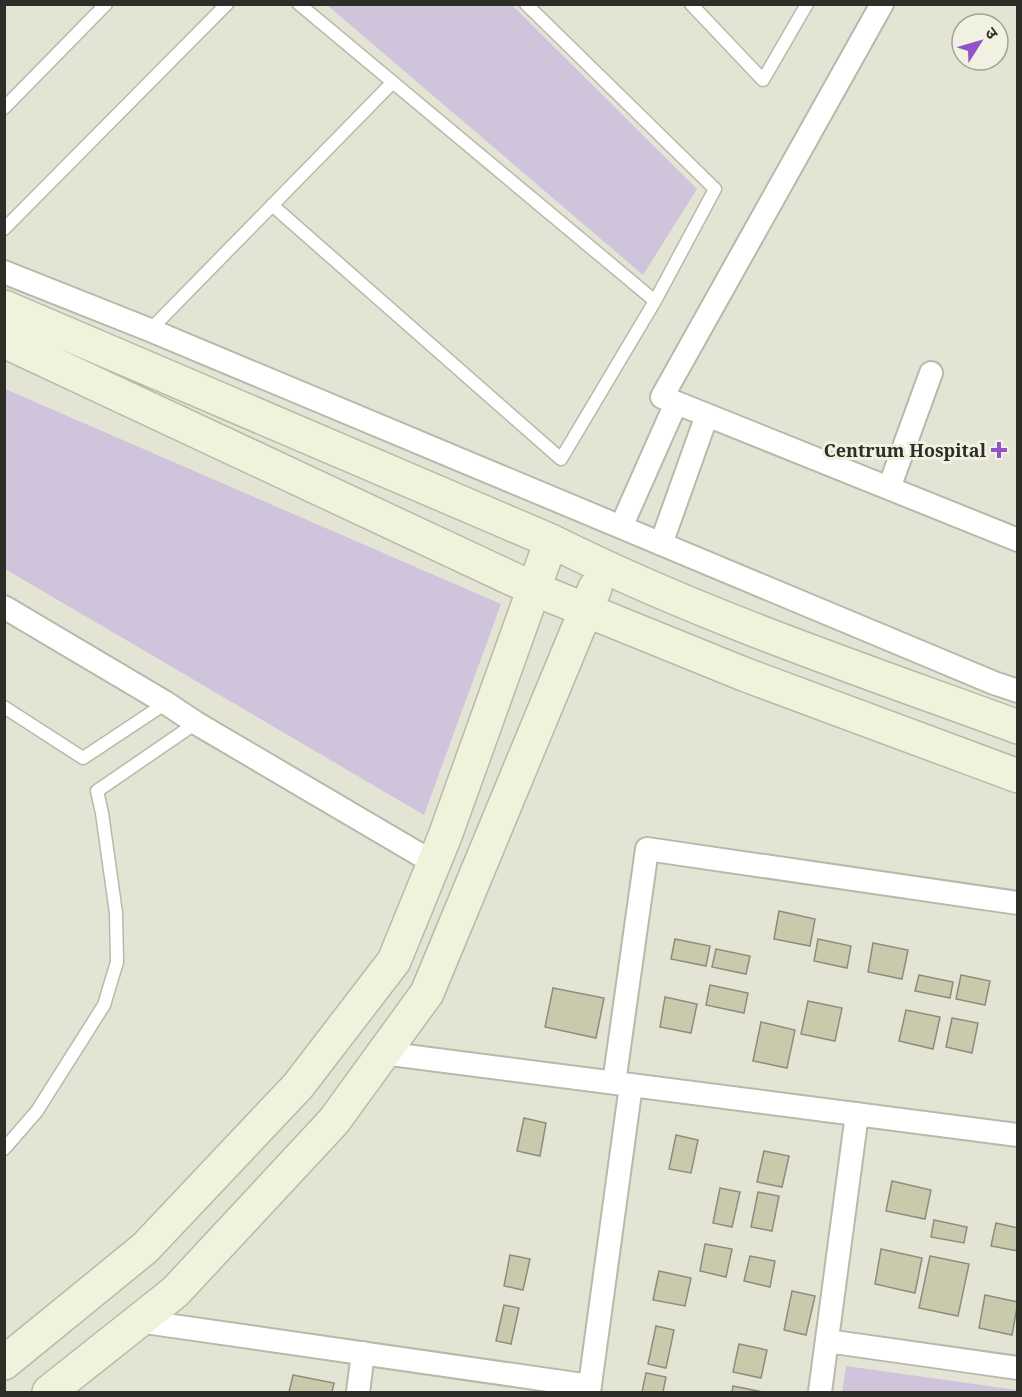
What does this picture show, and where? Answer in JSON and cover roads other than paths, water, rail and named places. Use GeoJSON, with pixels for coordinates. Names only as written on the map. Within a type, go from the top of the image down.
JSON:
{"type":"FeatureCollection","features":[{"type":"Feature","properties":{"kind":"street"},"geometry":{"type":"LineString","coordinates":[[882,4],[662,397],[1017,540]]}},
{"type":"Feature","properties":{"kind":"street"},"geometry":{"type":"LineString","coordinates":[[4,272],[150,330],[1017,691]]}},
{"type":"Feature","properties":{"kind":"street"},"geometry":{"type":"LineString","coordinates":[[4,307],[551,540],[604,567],[765,634],[1017,727]]}},
{"type":"Feature","properties":{"kind":"street"},"geometry":{"type":"LineString","coordinates":[[4,341],[534,589],[746,675],[1017,776]]}},
{"type":"Feature","properties":{"kind":"street"},"geometry":{"type":"LineString","coordinates":[[890,488],[931,373]]}},
{"type":"Feature","properties":{"kind":"street"},"geometry":{"type":"LineString","coordinates":[[621,527],[676,403]]}},
{"type":"Feature","properties":{"kind":"street"},"geometry":{"type":"LineString","coordinates":[[661,544],[707,415]]}},
{"type":"Feature","properties":{"kind":"street"},"geometry":{"type":"LineString","coordinates":[[4,1362],[145,1248],[298,1086],[394,962],[434,863],[551,540]]}},
{"type":"Feature","properties":{"kind":"street"},"geometry":{"type":"LineString","coordinates":[[49,1392],[175,1292],[334,1121],[427,993],[604,567]]}},
{"type":"Feature","properties":{"kind":"street"},"geometry":{"type":"LineString","coordinates":[[4,607],[434,863]]}},
{"type":"Feature","properties":{"kind":"street"},"geometry":{"type":"LineString","coordinates":[[138,1321],[363,1353],[590,1389],[647,849],[1017,903]]}},
{"type":"Feature","properties":{"kind":"street"},"geometry":{"type":"LineString","coordinates":[[383,1053],[1017,1135]]}},
{"type":"Feature","properties":{"kind":"street"},"geometry":{"type":"LineString","coordinates":[[820,1392],[857,1114]]}},
{"type":"Feature","properties":{"kind":"street"},"geometry":{"type":"LineString","coordinates":[[827,1341],[1017,1368]]}},
{"type":"Feature","properties":{"kind":"street"},"geometry":{"type":"LineString","coordinates":[[358,1392],[363,1353]]}},
{"type":"Feature","properties":{"kind":"lane"},"geometry":{"type":"LineString","coordinates":[[4,108],[106,4]]}},
{"type":"Feature","properties":{"kind":"lane"},"geometry":{"type":"LineString","coordinates":[[4,229],[227,4]]}},
{"type":"Feature","properties":{"kind":"lane"},"geometry":{"type":"LineString","coordinates":[[299,4],[655,301]]}},
{"type":"Feature","properties":{"kind":"lane"},"geometry":{"type":"LineString","coordinates":[[272,205],[561,459],[655,301],[715,189],[526,4]]}},
{"type":"Feature","properties":{"kind":"lane"},"geometry":{"type":"LineString","coordinates":[[691,5],[763,80],[807,4]]}},
{"type":"Feature","properties":{"kind":"lane"},"geometry":{"type":"LineString","coordinates":[[150,330],[393,82]]}},
{"type":"Feature","properties":{"kind":"lane"},"geometry":{"type":"LineString","coordinates":[[4,707],[83,758],[166,703]]}},
{"type":"Feature","properties":{"kind":"lane"},"geometry":{"type":"LineString","coordinates":[[4,1149],[37,1111],[104,1005],[117,962],[116,913],[97,791],[196,723]]}},
{"type":"Feature","properties":{"kind":"place","name":"Centrum Hospital"},"geometry":{"type":"Point","coordinates":[999,450]}}]}
